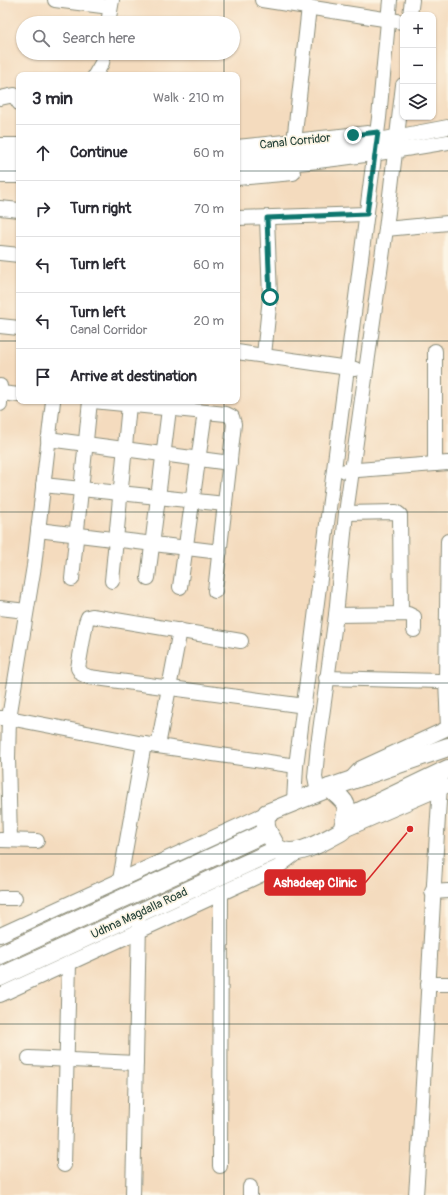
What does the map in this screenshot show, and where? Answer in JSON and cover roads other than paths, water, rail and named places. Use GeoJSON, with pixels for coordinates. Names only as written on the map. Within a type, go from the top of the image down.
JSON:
{"type":"FeatureCollection","features":[{"type":"Feature","properties":{"kind":"main road"},"geometry":{"type":"LineString","coordinates":[[444,779],[344,824],[318,844],[299,851],[287,852],[278,849],[267,832],[265,821],[267,813],[323,790],[448,747]]}},
{"type":"Feature","properties":{"kind":"main road"},"geometry":{"type":"LineString","coordinates":[[323,790],[342,798],[348,811],[344,824]]}},
{"type":"Feature","properties":{"kind":"main road","name":"Udhna Magdalla Road"},"geometry":{"type":"LineString","coordinates":[[0,955],[267,832]]}},
{"type":"Feature","properties":{"kind":"main road","name":"Udhna Magdalla Road"},"geometry":{"type":"LineString","coordinates":[[0,977],[139,922],[278,849]]}},
{"type":"Feature","properties":{"kind":"street"},"geometry":{"type":"LineString","coordinates":[[56,0],[111,4],[109,16]]}},
{"type":"Feature","properties":{"kind":"street"},"geometry":{"type":"LineString","coordinates":[[262,0],[304,4],[400,22]]}},
{"type":"Feature","properties":{"kind":"street"},"geometry":{"type":"LineString","coordinates":[[294,801],[296,766],[346,368],[376,148],[390,0]]}},
{"type":"Feature","properties":{"kind":"street"},"geometry":{"type":"LineString","coordinates":[[410,12],[412,0]]}},
{"type":"Feature","properties":{"kind":"street"},"geometry":{"type":"LineString","coordinates":[[294,142],[304,4]]}},
{"type":"Feature","properties":{"kind":"street"},"geometry":{"type":"LineString","coordinates":[[97,72],[103,60]]}},
{"type":"Feature","properties":{"kind":"street"},"geometry":{"type":"LineString","coordinates":[[0,98],[14,95],[16,98]]}},
{"type":"Feature","properties":{"kind":"street"},"geometry":{"type":"LineString","coordinates":[[323,790],[315,777],[326,678],[336,615],[346,513],[386,229],[400,113]]}},
{"type":"Feature","properties":{"kind":"street","name":"Canal Corridor"},"geometry":{"type":"LineString","coordinates":[[240,147],[294,142],[376,148],[398,131],[448,118]]}},
{"type":"Feature","properties":{"kind":"street"},"geometry":{"type":"LineString","coordinates":[[398,131],[448,127]]}},
{"type":"Feature","properties":{"kind":"street"},"geometry":{"type":"LineString","coordinates":[[394,156],[448,142]]}},
{"type":"Feature","properties":{"kind":"street"},"geometry":{"type":"LineString","coordinates":[[0,145],[16,145]]}},
{"type":"Feature","properties":{"kind":"street"},"geometry":{"type":"LineString","coordinates":[[240,168],[283,165],[376,148]]}},
{"type":"Feature","properties":{"kind":"street"},"geometry":{"type":"LineString","coordinates":[[240,177],[376,148]]}},
{"type":"Feature","properties":{"kind":"street"},"geometry":{"type":"LineString","coordinates":[[240,158],[376,148],[394,156],[448,152]]}},
{"type":"Feature","properties":{"kind":"street"},"geometry":{"type":"LineString","coordinates":[[0,155],[16,155]]}},
{"type":"Feature","properties":{"kind":"street"},"geometry":{"type":"LineString","coordinates":[[0,165],[16,165]]}},
{"type":"Feature","properties":{"kind":"street"},"geometry":{"type":"LineString","coordinates":[[0,176],[16,176]]}},
{"type":"Feature","properties":{"kind":"street"},"geometry":{"type":"LineString","coordinates":[[0,208],[16,210]]}},
{"type":"Feature","properties":{"kind":"street"},"geometry":{"type":"LineString","coordinates":[[240,218],[367,214]]}},
{"type":"Feature","properties":{"kind":"street"},"geometry":{"type":"LineString","coordinates":[[264,355],[270,297],[267,218]]}},
{"type":"Feature","properties":{"kind":"street"},"geometry":{"type":"LineString","coordinates":[[386,229],[448,223]]}},
{"type":"Feature","properties":{"kind":"street"},"geometry":{"type":"LineString","coordinates":[[0,253],[16,255]]}},
{"type":"Feature","properties":{"kind":"street"},"geometry":{"type":"LineString","coordinates":[[0,326],[16,328]]}},
{"type":"Feature","properties":{"kind":"street"},"geometry":{"type":"LineString","coordinates":[[334,472],[442,463],[435,351]]}},
{"type":"Feature","properties":{"kind":"street"},"geometry":{"type":"LineString","coordinates":[[240,352],[366,370]]}},
{"type":"Feature","properties":{"kind":"street"},"geometry":{"type":"LineString","coordinates":[[0,394],[16,394]]}},
{"type":"Feature","properties":{"kind":"street"},"geometry":{"type":"LineString","coordinates":[[38,841],[5,840],[5,718],[26,613],[38,530],[53,404]]}},
{"type":"Feature","properties":{"kind":"street"},"geometry":{"type":"LineString","coordinates":[[72,579],[85,444],[91,404]]}},
{"type":"Feature","properties":{"kind":"street"},"geometry":{"type":"LineString","coordinates":[[112,581],[129,404],[230,415],[234,420],[215,591]]}},
{"type":"Feature","properties":{"kind":"street"},"geometry":{"type":"LineString","coordinates":[[148,578],[169,409]]}},
{"type":"Feature","properties":{"kind":"street"},"geometry":{"type":"LineString","coordinates":[[180,587],[205,412]]}},
{"type":"Feature","properties":{"kind":"street"},"geometry":{"type":"LineString","coordinates":[[48,439],[230,464]]}},
{"type":"Feature","properties":{"kind":"street"},"geometry":{"type":"LineString","coordinates":[[43,485],[225,504]]}},
{"type":"Feature","properties":{"kind":"street"},"geometry":{"type":"LineString","coordinates":[[346,513],[396,512],[400,516],[401,614]]}},
{"type":"Feature","properties":{"kind":"street"},"geometry":{"type":"LineString","coordinates":[[38,530],[220,552]]}},
{"type":"Feature","properties":{"kind":"street"},"geometry":{"type":"LineString","coordinates":[[347,783],[361,768],[448,728],[444,680],[447,627],[448,541]]}},
{"type":"Feature","properties":{"kind":"street"},"geometry":{"type":"LineString","coordinates":[[0,608],[26,613]]}},
{"type":"Feature","properties":{"kind":"street"},"geometry":{"type":"LineString","coordinates":[[0,613],[26,613]]}},
{"type":"Feature","properties":{"kind":"street"},"geometry":{"type":"LineString","coordinates":[[336,615],[411,615],[414,618],[414,630]]}},
{"type":"Feature","properties":{"kind":"street"},"geometry":{"type":"LineString","coordinates":[[241,641],[92,616],[88,617],[86,622],[78,668],[82,674],[88,677],[304,706]]}},
{"type":"Feature","properties":{"kind":"street"},"geometry":{"type":"LineString","coordinates":[[158,746],[180,630]]}},
{"type":"Feature","properties":{"kind":"street"},"geometry":{"type":"LineString","coordinates":[[326,678],[444,680]]}},
{"type":"Feature","properties":{"kind":"street"},"geometry":{"type":"LineString","coordinates":[[5,718],[144,744],[296,766]]}},
{"type":"Feature","properties":{"kind":"street"},"geometry":{"type":"LineString","coordinates":[[120,880],[144,744]]}},
{"type":"Feature","properties":{"kind":"street"},"geometry":{"type":"LineString","coordinates":[[416,1195],[432,892],[444,779]]}},
{"type":"Feature","properties":{"kind":"street"},"geometry":{"type":"LineString","coordinates":[[0,935],[267,813]]}},
{"type":"Feature","properties":{"kind":"street"},"geometry":{"type":"LineString","coordinates":[[0,995],[69,963],[139,922],[221,893],[278,867],[299,851]]}},
{"type":"Feature","properties":{"kind":"street"},"geometry":{"type":"LineString","coordinates":[[432,892],[448,891]]}},
{"type":"Feature","properties":{"kind":"street"},"geometry":{"type":"LineString","coordinates":[[220,1166],[221,893]]}},
{"type":"Feature","properties":{"kind":"street"},"geometry":{"type":"LineString","coordinates":[[0,898],[15,898]]}},
{"type":"Feature","properties":{"kind":"street"},"geometry":{"type":"LineString","coordinates":[[133,1195],[139,922]]}},
{"type":"Feature","properties":{"kind":"street"},"geometry":{"type":"LineString","coordinates":[[64,1166],[69,963]]}},
{"type":"Feature","properties":{"kind":"street"},"geometry":{"type":"LineString","coordinates":[[428,984],[448,984]]}},
{"type":"Feature","properties":{"kind":"street"},"geometry":{"type":"LineString","coordinates":[[29,1058],[136,1063]]}},
{"type":"Feature","properties":{"kind":"place","name":"Ashadeep Clinic"},"geometry":{"type":"Point","coordinates":[410,829]}}]}
